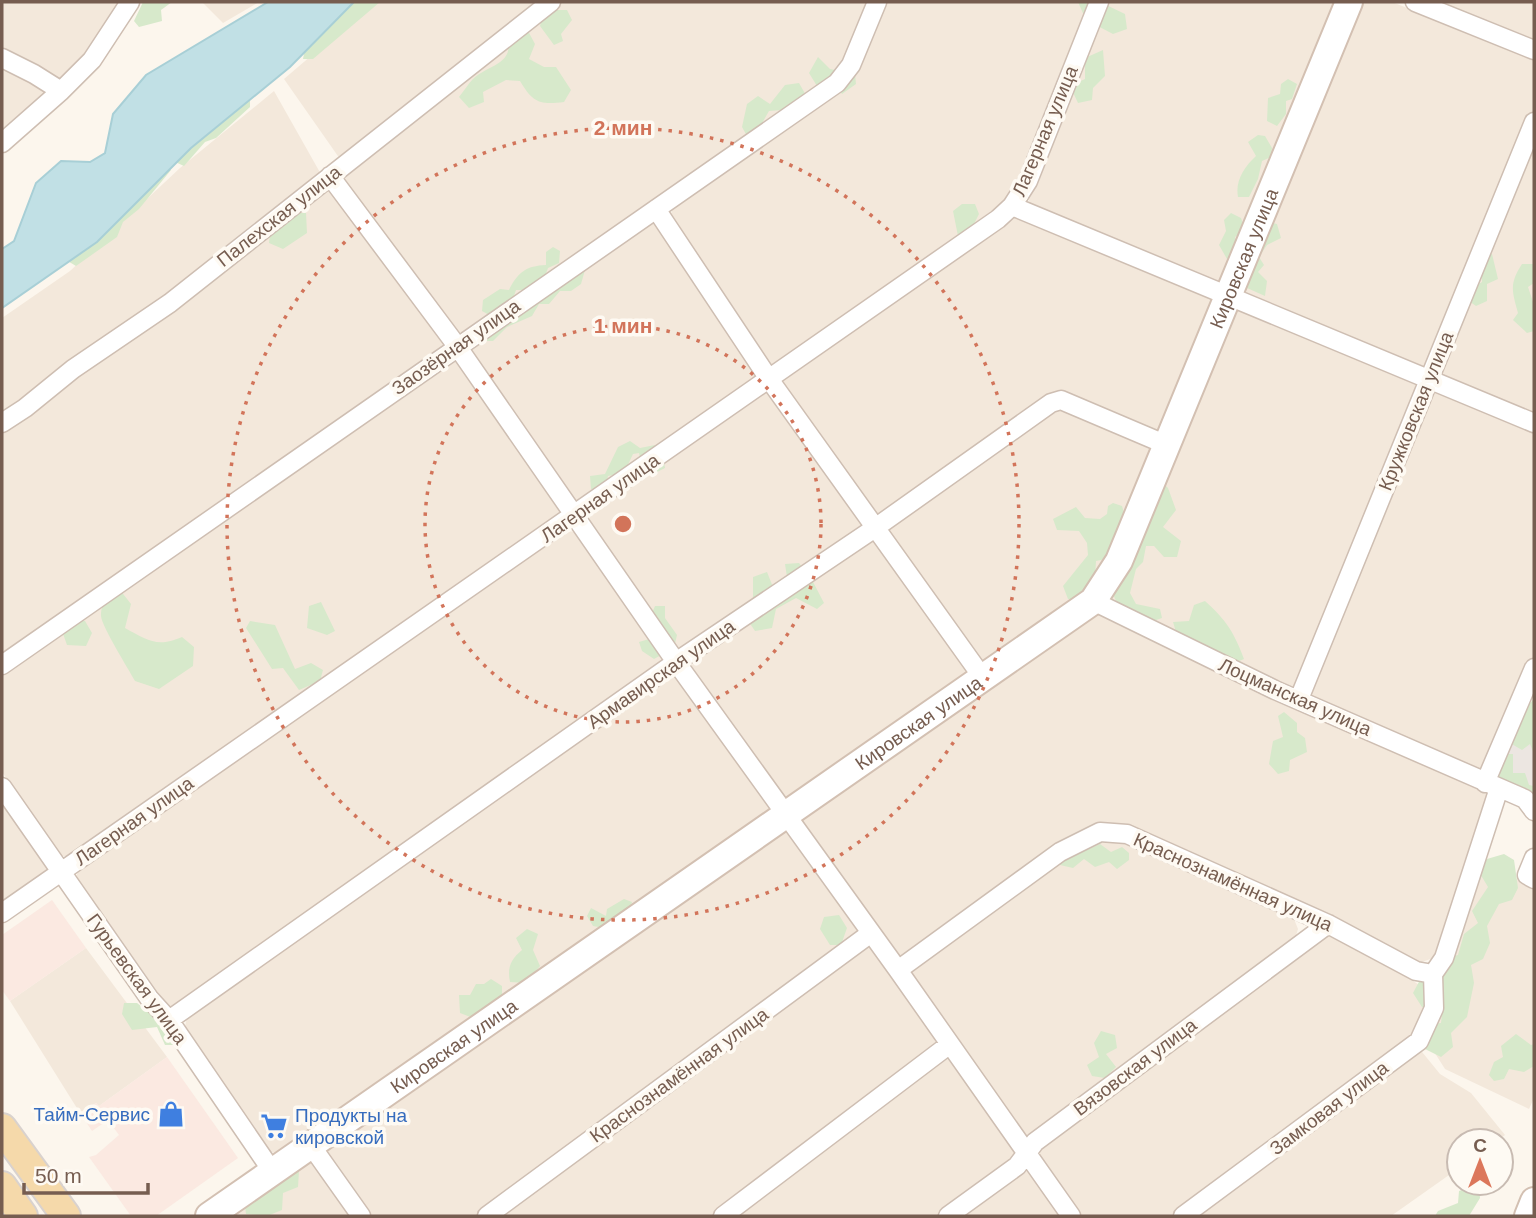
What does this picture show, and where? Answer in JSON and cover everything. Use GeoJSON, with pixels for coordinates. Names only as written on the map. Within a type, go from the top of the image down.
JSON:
{"type":"FeatureCollection","features":[{"type":"Feature","properties":{"kind":"main road"},"geometry":{"type":"LineString","coordinates":[[2,1128],[66,1216]]}},
{"type":"Feature","properties":{"kind":"main road"},"geometry":{"type":"LineString","coordinates":[[2,1186],[23,1216]]}},
{"type":"Feature","properties":{"kind":"street"},"geometry":{"type":"LineString","coordinates":[[2,143],[92,60],[130,2]]}},
{"type":"Feature","properties":{"kind":"street","name":"Палехская улица"},"geometry":{"type":"LineString","coordinates":[[2,423],[73,369],[170,303],[551,2]]}},
{"type":"Feature","properties":{"kind":"street","name":"Заозёрная улица"},"geometry":{"type":"LineString","coordinates":[[2,665],[838,83],[851,65],[877,2]]}},
{"type":"Feature","properties":{"kind":"street","name":"Лагерная улица"},"geometry":{"type":"LineString","coordinates":[[2,913],[998,219],[1012,206],[1028,181],[1099,2]]}},
{"type":"Feature","properties":{"kind":"street","name":"Кировская улица"},"geometry":{"type":"LineString","coordinates":[[209,1216],[1093,601],[1119,561],[1349,2]]}},
{"type":"Feature","properties":{"kind":"street"},"geometry":{"type":"LineString","coordinates":[[1415,2],[1534,50]]}},
{"type":"Feature","properties":{"kind":"street"},"geometry":{"type":"LineString","coordinates":[[2,58],[61,91]]}},
{"type":"Feature","properties":{"kind":"street","name":"Кружковская улица"},"geometry":{"type":"LineString","coordinates":[[1299,699],[1534,122]]}},
{"type":"Feature","properties":{"kind":"street"},"geometry":{"type":"LineString","coordinates":[[330,176],[457,346],[676,663],[898,970],[1071,1216]]}},
{"type":"Feature","properties":{"kind":"street"},"geometry":{"type":"LineString","coordinates":[[1012,206],[1534,423]]}},
{"type":"Feature","properties":{"kind":"street"},"geometry":{"type":"LineString","coordinates":[[656,209],[769,379],[984,678]]}},
{"type":"Feature","properties":{"kind":"street","name":"Армавирская улица"},"geometry":{"type":"LineString","coordinates":[[169,1020],[1052,402],[1061,400],[1167,445]]}},
{"type":"Feature","properties":{"kind":"street","name":"Лоцманская улица"},"geometry":{"type":"LineString","coordinates":[[1093,601],[1275,690],[1525,799],[1534,811]]}},
{"type":"Feature","properties":{"kind":"street"},"geometry":{"type":"LineString","coordinates":[[1433,974],[1444,958],[1492,786],[1534,668]]}},
{"type":"Feature","properties":{"kind":"street","name":"Гурьевская улица"},"geometry":{"type":"LineString","coordinates":[[2,787],[149,998],[169,1020],[272,1171]]}},
{"type":"Feature","properties":{"kind":"street","name":"Краснознамённая улица"},"geometry":{"type":"LineString","coordinates":[[898,970],[1060,852],[1100,832],[1128,834],[1328,924],[1416,971],[1433,974]]}},
{"type":"Feature","properties":{"kind":"street"},"geometry":{"type":"LineString","coordinates":[[1534,858],[1527,875],[1534,878]]}},
{"type":"Feature","properties":{"kind":"street","name":"Вязовская улица"},"geometry":{"type":"LineString","coordinates":[[948,1216],[1017,1166],[1035,1142],[1328,924]]}},
{"type":"Feature","properties":{"kind":"street","name":"Краснознамённая улица"},"geometry":{"type":"LineString","coordinates":[[487,1216],[871,933]]}},
{"type":"Feature","properties":{"kind":"street","name":"Замковая улица"},"geometry":{"type":"LineString","coordinates":[[1183,1216],[1419,1041],[1434,1008],[1433,974]]}},
{"type":"Feature","properties":{"kind":"street"},"geometry":{"type":"LineString","coordinates":[[723,1216],[950,1044]]}},
{"type":"Feature","properties":{"kind":"street"},"geometry":{"type":"LineString","coordinates":[[310,1144],[361,1216]]}},
{"type":"Feature","properties":{"kind":"street"},"geometry":{"type":"LineString","coordinates":[[1528,1216],[1534,1202]]}},
{"type":"Feature","properties":{"kind":"shaded area"},"geometry":{"type":"Polygon","coordinates":[[[2,2],[125,2],[87,57],[58,82],[2,54],[2,2]]]}},
{"type":"Feature","properties":{"kind":"shaded area"},"geometry":{"type":"Polygon","coordinates":[[[202,2],[259,2],[223,23],[202,2]]]}},
{"type":"Feature","properties":{"kind":"shaded area"},"geometry":{"type":"Polygon","coordinates":[[[374,2],[541,2],[340,159],[284,79],[374,2]]]}},
{"type":"Feature","properties":{"kind":"shaded area"},"geometry":{"type":"Polygon","coordinates":[[[563,2],[871,2],[848,59],[828,83],[468,332],[457,332],[343,177],[563,2]]]}},
{"type":"Feature","properties":{"kind":"shaded area"},"geometry":{"type":"Polygon","coordinates":[[[884,2],[1091,2],[1022,179],[996,213],[777,367],[767,365],[669,219],[674,206],[846,89],[884,2]]]}},
{"type":"Feature","properties":{"kind":"shaded area"},"geometry":{"type":"Polygon","coordinates":[[[1108,2],[1341,2],[1225,281],[1214,285],[1032,211],[1028,197],[1108,2]]]}},
{"type":"Feature","properties":{"kind":"shaded area"},"geometry":{"type":"Polygon","coordinates":[[[1357,2],[1392,2],[1534,58],[1534,111],[1429,366],[1419,369],[1243,295],[1240,287],[1357,2]]]}},
{"type":"Feature","properties":{"kind":"shaded area"},"geometry":{"type":"Polygon","coordinates":[[[1427,2],[1534,2],[1534,45],[1427,2]]]}},
{"type":"Feature","properties":{"kind":"shaded area"},"geometry":{"type":"Polygon","coordinates":[[[2,63],[42,86],[48,102],[2,139],[2,63]]]}},
{"type":"Feature","properties":{"kind":"shaded area"},"geometry":{"type":"Polygon","coordinates":[[[274,91],[322,176],[139,319],[2,416],[2,318],[70,271],[180,168],[274,91]]]}},
{"type":"Feature","properties":{"kind":"shaded area"},"geometry":{"type":"Polygon","coordinates":[[[1534,138],[1534,420],[1438,373],[1534,138]]]}},
{"type":"Feature","properties":{"kind":"shaded area"},"geometry":{"type":"Polygon","coordinates":[[[322,191],[334,191],[448,346],[2,659],[2,428],[322,191]]]}},
{"type":"Feature","properties":{"kind":"shaded area"},"geometry":{"type":"Polygon","coordinates":[[[1009,217],[1024,217],[1210,294],[1216,304],[1157,435],[1058,392],[876,520],[781,387],[783,377],[1009,217]]]}},
{"type":"Feature","properties":{"kind":"shaded area"},"geometry":{"type":"Polygon","coordinates":[[[647,221],[658,223],[762,376],[582,504],[570,501],[472,354],[473,341],[647,221]]]}},
{"type":"Feature","properties":{"kind":"shaded area"},"geometry":{"type":"Polygon","coordinates":[[[1238,307],[1422,385],[1302,681],[1293,689],[1115,608],[1108,594],[1229,309],[1238,307]]]}},
{"type":"Feature","properties":{"kind":"shaded area"},"geometry":{"type":"Polygon","coordinates":[[[448,360],[462,361],[562,507],[561,518],[76,856],[60,856],[2,772],[2,671],[448,360]]]}},
{"type":"Feature","properties":{"kind":"shaded area"},"geometry":{"type":"Polygon","coordinates":[[[1430,388],[1534,428],[1534,655],[1486,770],[1477,773],[1313,701],[1309,690],[1430,388]]]}},
{"type":"Feature","properties":{"kind":"shaded area"},"geometry":{"type":"Polygon","coordinates":[[[761,392],[773,392],[868,525],[677,653],[587,524],[592,512],[761,392]]]}},
{"type":"Feature","properties":{"kind":"shaded area"},"geometry":{"type":"Polygon","coordinates":[[[1060,406],[1158,448],[1090,596],[990,664],[980,662],[884,535],[886,526],[1060,406]]]}},
{"type":"Feature","properties":{"kind":"shaded area"},"geometry":{"type":"Polygon","coordinates":[[[561,531],[579,532],[664,656],[659,669],[176,1008],[165,1005],[75,880],[80,866],[561,531]]]}},
{"type":"Feature","properties":{"kind":"shaded area"},"geometry":{"type":"Polygon","coordinates":[[[873,536],[967,667],[966,681],[794,801],[784,797],[691,669],[694,659],[873,536]]]}},
{"type":"Feature","properties":{"kind":"shaded area"},"geometry":{"type":"Polygon","coordinates":[[[1096,613],[1106,615],[1487,791],[1489,799],[1436,957],[1419,963],[1097,830],[906,958],[896,958],[802,822],[804,813],[1096,613]]]}},
{"type":"Feature","properties":{"kind":"shaded area"},"geometry":{"type":"Polygon","coordinates":[[[666,676],[679,677],[773,803],[771,818],[282,1154],[270,1152],[185,1027],[188,1012],[666,676]]]}},
{"type":"Feature","properties":{"kind":"shaded area"},"geometry":{"type":"Polygon","coordinates":[[[1518,732],[1534,741],[1534,796],[1504,782],[1500,772],[1518,732]]]}},
{"type":"Feature","properties":{"kind":"shaded area"},"geometry":{"type":"Polygon","coordinates":[[[2,797],[48,863],[47,874],[2,906],[2,797]]]}},
{"type":"Feature","properties":{"kind":"shaded area"},"geometry":{"type":"Polygon","coordinates":[[[788,829],[858,925],[859,934],[480,1216],[367,1216],[326,1158],[327,1142],[780,830],[788,829]]]}},
{"type":"Feature","properties":{"kind":"shaded area"},"geometry":{"type":"Polygon","coordinates":[[[1101,839],[1126,841],[1292,914],[1298,929],[1294,942],[1032,1137],[1021,1137],[910,977],[913,967],[1062,856],[1101,839]]]}},
{"type":"Feature","properties":{"kind":"shaded area"},"geometry":{"type":"Polygon","coordinates":[[[1481,862],[1534,887],[1534,1098],[1529,1109],[1445,1069],[1426,1039],[1442,979],[1481,862]]]}},
{"type":"Feature","properties":{"kind":"shaded area"},"geometry":{"type":"Polygon","coordinates":[[[52,900],[86,948],[10,1001],[2,990],[2,935],[52,900]]]}},
{"type":"Feature","properties":{"kind":"shaded area"},"geometry":{"type":"Polygon","coordinates":[[[1334,932],[1368,950],[1422,987],[1427,1012],[1415,1036],[1170,1216],[1077,1216],[1038,1160],[1042,1142],[1320,936],[1334,932]]]}},
{"type":"Feature","properties":{"kind":"shaded area"},"geometry":{"type":"Polygon","coordinates":[[[866,946],[876,948],[940,1038],[938,1048],[714,1216],[497,1216],[866,946]]]}},
{"type":"Feature","properties":{"kind":"shaded area"},"geometry":{"type":"Polygon","coordinates":[[[86,948],[167,1057],[99,1106],[96,1103],[80,1113],[10,1001],[86,948]]]}},
{"type":"Feature","properties":{"kind":"shaded area"},"geometry":{"type":"Polygon","coordinates":[[[1418,1047],[1440,1074],[1471,1093],[1499,1127],[1445,1127],[1445,1178],[1391,1216],[1193,1216],[1418,1047]]]}},
{"type":"Feature","properties":{"kind":"shaded area"},"geometry":{"type":"Polygon","coordinates":[[[945,1056],[954,1057],[1018,1153],[1016,1162],[942,1216],[734,1216],[945,1056]]]}},
{"type":"Feature","properties":{"kind":"shaded area"},"geometry":{"type":"Polygon","coordinates":[[[167,1057],[238,1158],[156,1216],[131,1216],[89,1157],[96,1155],[119,1135],[108,1120],[92,1131],[80,1113],[96,1103],[99,1106],[167,1057]]]}},
{"type":"Feature","properties":{"kind":"shaded area"},"geometry":{"type":"Polygon","coordinates":[[[301,1163],[316,1163],[352,1216],[224,1216],[301,1163]]]}},
{"type":"Feature","properties":{"kind":"shaded area"},"geometry":{"type":"Polygon","coordinates":[[[1028,1167],[1063,1216],[960,1216],[1028,1167]]]}},
{"type":"Feature","properties":{"kind":"green space"},"geometry":{"type":"Polygon","coordinates":[[[143,2],[172,2],[161,10],[162,21],[139,27],[134,21],[143,2]]]}},
{"type":"Feature","properties":{"kind":"green space"},"geometry":{"type":"Polygon","coordinates":[[[347,2],[380,2],[313,59],[303,59],[306,44],[347,2]]]}},
{"type":"Feature","properties":{"kind":"green space"},"geometry":{"type":"Polygon","coordinates":[[[1078,2],[1100,2],[1125,14],[1127,29],[1113,34],[1086,20],[1078,2]]]}},
{"type":"Feature","properties":{"kind":"green space"},"geometry":{"type":"Polygon","coordinates":[[[557,10],[567,10],[572,20],[561,34],[563,41],[554,45],[540,26],[542,18],[557,10]]]}},
{"type":"Feature","properties":{"kind":"green space"},"geometry":{"type":"Polygon","coordinates":[[[528,31],[535,44],[529,59],[544,67],[556,67],[571,90],[564,102],[538,101],[520,81],[506,80],[483,92],[484,102],[469,108],[459,97],[468,85],[479,74],[503,60],[509,48],[508,40],[528,31]]]}},
{"type":"Feature","properties":{"kind":"green space"},"geometry":{"type":"Polygon","coordinates":[[[1103,50],[1105,76],[1093,88],[1092,100],[1078,103],[1070,86],[1085,79],[1085,58],[1103,50]]]}},
{"type":"Feature","properties":{"kind":"green space"},"geometry":{"type":"Polygon","coordinates":[[[818,57],[830,69],[855,74],[856,84],[842,94],[831,78],[817,86],[809,73],[818,57]]]}},
{"type":"Feature","properties":{"kind":"green space"},"geometry":{"type":"Polygon","coordinates":[[[1288,79],[1297,84],[1292,99],[1286,101],[1286,114],[1277,126],[1267,121],[1268,98],[1280,94],[1281,84],[1288,79]]]}},
{"type":"Feature","properties":{"kind":"green space"},"geometry":{"type":"Polygon","coordinates":[[[799,83],[807,97],[795,109],[769,111],[757,132],[747,136],[742,127],[747,104],[758,96],[770,104],[785,85],[799,83]]]}},
{"type":"Feature","properties":{"kind":"green space"},"geometry":{"type":"Polygon","coordinates":[[[250,90],[250,107],[216,138],[205,142],[184,166],[173,161],[250,90]]]}},
{"type":"Feature","properties":{"kind":"green space"},"geometry":{"type":"Polygon","coordinates":[[[1258,135],[1265,136],[1272,148],[1271,157],[1262,161],[1258,179],[1249,197],[1238,197],[1241,175],[1256,156],[1248,142],[1258,135]]]}},
{"type":"Feature","properties":{"kind":"green space"},"geometry":{"type":"Polygon","coordinates":[[[162,165],[171,170],[139,209],[123,222],[117,237],[76,266],[66,260],[162,165]]]}},
{"type":"Feature","properties":{"kind":"green space"},"geometry":{"type":"Polygon","coordinates":[[[962,204],[975,204],[979,214],[967,238],[958,236],[953,211],[962,204]]]}},
{"type":"Feature","properties":{"kind":"green space"},"geometry":{"type":"Polygon","coordinates":[[[295,213],[306,213],[307,233],[283,249],[269,243],[270,233],[295,213]]]}},
{"type":"Feature","properties":{"kind":"green space"},"geometry":{"type":"Polygon","coordinates":[[[1231,213],[1241,218],[1245,230],[1235,237],[1237,248],[1227,259],[1219,245],[1226,231],[1224,220],[1231,213]]]}},
{"type":"Feature","properties":{"kind":"green space"},"geometry":{"type":"Polygon","coordinates":[[[1264,221],[1277,224],[1281,238],[1267,245],[1259,257],[1264,265],[1258,272],[1267,281],[1265,296],[1247,288],[1242,269],[1264,221]]]}},
{"type":"Feature","properties":{"kind":"green space"},"geometry":{"type":"Polygon","coordinates":[[[553,247],[560,251],[559,263],[548,268],[544,279],[528,290],[516,290],[511,305],[491,316],[482,311],[483,300],[500,289],[509,290],[519,274],[533,267],[546,265],[546,252],[553,247]]]}},
{"type":"Feature","properties":{"kind":"green space"},"geometry":{"type":"Polygon","coordinates":[[[1492,254],[1498,279],[1487,284],[1487,301],[1476,306],[1466,299],[1472,288],[1482,282],[1481,256],[1492,254]]]}},
{"type":"Feature","properties":{"kind":"green space"},"geometry":{"type":"Polygon","coordinates":[[[1522,264],[1534,264],[1534,283],[1528,287],[1534,305],[1534,331],[1527,333],[1513,320],[1518,313],[1513,282],[1522,264]]]}},
{"type":"Feature","properties":{"kind":"green space"},"geometry":{"type":"Polygon","coordinates":[[[575,268],[585,270],[581,284],[571,291],[560,291],[549,304],[539,304],[532,316],[507,327],[493,341],[483,341],[486,330],[575,268]]]}},
{"type":"Feature","properties":{"kind":"green space"},"geometry":{"type":"Polygon","coordinates":[[[630,441],[640,448],[655,445],[662,452],[665,468],[653,474],[642,467],[639,453],[633,454],[624,473],[608,476],[605,491],[591,489],[590,476],[605,474],[618,447],[630,441]]]}},
{"type":"Feature","properties":{"kind":"green space"},"geometry":{"type":"Polygon","coordinates":[[[1157,477],[1168,488],[1176,510],[1163,527],[1181,541],[1177,557],[1164,557],[1154,546],[1146,546],[1143,562],[1136,569],[1130,593],[1136,604],[1160,609],[1162,618],[1150,622],[1118,605],[1109,586],[1157,477]]]}},
{"type":"Feature","properties":{"kind":"green space"},"geometry":{"type":"Polygon","coordinates":[[[1113,503],[1122,506],[1125,516],[1119,522],[1120,534],[1106,559],[1096,561],[1095,578],[1080,600],[1068,599],[1063,586],[1088,555],[1087,543],[1079,531],[1057,530],[1053,519],[1076,507],[1085,518],[1100,519],[1107,514],[1108,506],[1113,503]]]}},
{"type":"Feature","properties":{"kind":"green space"},"geometry":{"type":"Polygon","coordinates":[[[799,563],[811,578],[824,603],[817,609],[796,598],[776,609],[772,628],[755,631],[749,622],[753,577],[767,572],[773,587],[787,577],[785,564],[799,563]]]}},
{"type":"Feature","properties":{"kind":"green space"},"geometry":{"type":"Polygon","coordinates":[[[120,590],[131,604],[125,628],[152,641],[166,642],[182,637],[194,647],[193,666],[159,689],[135,681],[102,621],[104,604],[120,590]]]}},
{"type":"Feature","properties":{"kind":"green space"},"geometry":{"type":"Polygon","coordinates":[[[1205,601],[1229,627],[1244,659],[1230,665],[1208,654],[1204,644],[1176,632],[1173,622],[1189,621],[1194,605],[1205,601]]]}},
{"type":"Feature","properties":{"kind":"green space"},"geometry":{"type":"Polygon","coordinates":[[[321,602],[335,631],[327,635],[307,628],[309,606],[321,602]]]}},
{"type":"Feature","properties":{"kind":"green space"},"geometry":{"type":"Polygon","coordinates":[[[655,606],[665,606],[665,618],[677,635],[674,648],[654,659],[642,651],[639,642],[656,637],[650,618],[655,606]]]}},
{"type":"Feature","properties":{"kind":"green space"},"geometry":{"type":"Polygon","coordinates":[[[73,620],[85,621],[92,633],[86,646],[67,645],[61,628],[73,620]]]}},
{"type":"Feature","properties":{"kind":"green space"},"geometry":{"type":"Polygon","coordinates":[[[250,621],[275,625],[295,669],[311,663],[323,670],[320,681],[299,690],[283,668],[272,669],[246,628],[250,621]]]}},
{"type":"Feature","properties":{"kind":"green space"},"geometry":{"type":"Polygon","coordinates":[[[1534,699],[1534,754],[1530,744],[1522,750],[1510,743],[1516,717],[1534,699]]]}},
{"type":"Feature","properties":{"kind":"green space"},"geometry":{"type":"Polygon","coordinates":[[[1284,712],[1297,723],[1297,732],[1305,738],[1307,752],[1290,760],[1289,771],[1278,774],[1269,764],[1273,741],[1283,737],[1278,716],[1284,712]]]}},
{"type":"Feature","properties":{"kind":"green space"},"geometry":{"type":"Polygon","coordinates":[[[1499,754],[1513,754],[1513,773],[1525,773],[1529,785],[1534,786],[1534,803],[1527,788],[1509,789],[1496,778],[1499,754]]]}},
{"type":"Feature","properties":{"kind":"green space"},"geometry":{"type":"Polygon","coordinates":[[[1100,844],[1111,852],[1122,847],[1129,853],[1129,860],[1117,869],[1109,862],[1095,867],[1084,859],[1073,868],[1060,865],[1056,850],[1083,845],[1087,850],[1100,844]]]}},
{"type":"Feature","properties":{"kind":"green space"},"geometry":{"type":"Polygon","coordinates":[[[1504,854],[1514,860],[1518,888],[1512,900],[1499,904],[1487,926],[1490,943],[1483,959],[1471,965],[1474,983],[1467,1017],[1451,1033],[1453,1047],[1441,1057],[1421,1047],[1421,1025],[1441,1023],[1442,1014],[1422,1007],[1413,993],[1430,961],[1458,955],[1464,934],[1478,923],[1472,911],[1488,887],[1479,872],[1487,859],[1504,854]]]}},
{"type":"Feature","properties":{"kind":"green space"},"geometry":{"type":"Polygon","coordinates":[[[624,899],[632,902],[629,914],[604,928],[593,926],[587,916],[591,908],[606,916],[607,909],[624,899]]]}},
{"type":"Feature","properties":{"kind":"green space"},"geometry":{"type":"Polygon","coordinates":[[[839,915],[847,928],[841,945],[830,945],[820,929],[824,917],[839,915]]]}},
{"type":"Feature","properties":{"kind":"green space"},"geometry":{"type":"Polygon","coordinates":[[[527,929],[538,934],[533,950],[540,966],[526,983],[510,982],[511,964],[522,950],[516,938],[527,929]]]}},
{"type":"Feature","properties":{"kind":"green space"},"geometry":{"type":"Polygon","coordinates":[[[491,979],[502,986],[502,998],[473,1018],[460,1013],[459,995],[470,995],[476,984],[484,984],[491,979]]]}},
{"type":"Feature","properties":{"kind":"green space"},"geometry":{"type":"Polygon","coordinates":[[[124,1003],[137,1003],[164,1024],[176,1045],[165,1045],[157,1027],[132,1030],[122,1014],[124,1003]]]}},
{"type":"Feature","properties":{"kind":"green space"},"geometry":{"type":"Polygon","coordinates":[[[1101,1031],[1115,1035],[1117,1048],[1106,1054],[1116,1067],[1105,1078],[1092,1076],[1087,1065],[1099,1057],[1094,1043],[1101,1031]]]}},
{"type":"Feature","properties":{"kind":"green space"},"geometry":{"type":"Polygon","coordinates":[[[1516,1034],[1531,1045],[1534,1044],[1534,1066],[1524,1072],[1509,1069],[1504,1079],[1494,1081],[1489,1075],[1494,1062],[1503,1057],[1501,1046],[1516,1034]]]}},
{"type":"Feature","properties":{"kind":"green space"},"geometry":{"type":"Polygon","coordinates":[[[290,1167],[299,1171],[298,1187],[283,1193],[282,1210],[267,1216],[246,1214],[244,1199],[255,1189],[271,1190],[276,1177],[290,1167]]]}},
{"type":"Feature","properties":{"kind":"green space"},"geometry":{"type":"Polygon","coordinates":[[[1458,1197],[1480,1197],[1469,1216],[1435,1216],[1438,1211],[1458,1203],[1458,1197]]]}},
{"type":"Feature","properties":{"kind":"water"},"geometry":{"type":"Polygon","coordinates":[[[268,2],[354,2],[290,67],[191,148],[97,242],[2,308],[2,249],[14,241],[36,183],[61,161],[90,162],[105,153],[113,114],[146,75],[268,2]]]}},
{"type":"Feature","properties":{"kind":"place","name":"Тайм-Сервис"},"geometry":{"type":"Point","coordinates":[171,1114]}},
{"type":"Feature","properties":{"kind":"place","name":"Продукты на кировской"},"geometry":{"type":"Point","coordinates":[274,1126]}}]}
